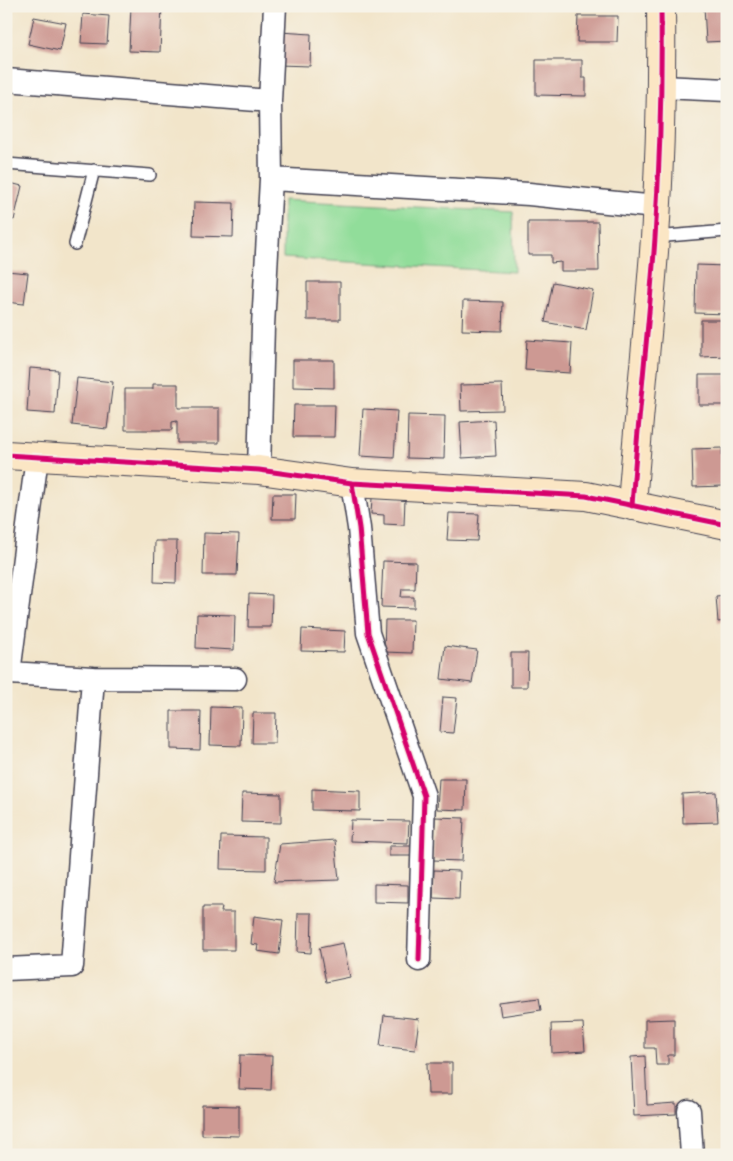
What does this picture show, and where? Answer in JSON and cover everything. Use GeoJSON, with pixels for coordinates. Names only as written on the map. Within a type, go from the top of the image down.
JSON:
{"type":"FeatureCollection","features":[{"type":"Feature","properties":{"kind":"street"},"geometry":{"type":"LineString","coordinates":[[259,470],[262,326],[271,179],[270,101],[275,6]]}},
{"type":"Feature","properties":{"kind":"street"},"geometry":{"type":"LineString","coordinates":[[632,506],[655,238],[662,87],[661,6]]}},
{"type":"Feature","properties":{"kind":"street"},"geometry":{"type":"LineString","coordinates":[[6,80],[270,101]]}},
{"type":"Feature","properties":{"kind":"street"},"geometry":{"type":"LineString","coordinates":[[662,87],[727,90]]}},
{"type":"Feature","properties":{"kind":"street"},"geometry":{"type":"LineString","coordinates":[[271,179],[529,194],[656,207]]}},
{"type":"Feature","properties":{"kind":"street"},"geometry":{"type":"LineString","coordinates":[[6,455],[259,470],[352,483],[586,496],[727,525]]}},
{"type":"Feature","properties":{"kind":"street"},"geometry":{"type":"LineString","coordinates":[[37,457],[9,673],[93,678],[235,679]]}},
{"type":"Feature","properties":{"kind":"street"},"geometry":{"type":"LineString","coordinates":[[352,483],[359,528],[368,633],[424,796],[419,960]]}},
{"type":"Feature","properties":{"kind":"street"},"geometry":{"type":"LineString","coordinates":[[6,969],[72,966],[93,678]]}},
{"type":"Feature","properties":{"kind":"street"},"geometry":{"type":"LineString","coordinates":[[689,1111],[692,1155]]}},
{"type":"Feature","properties":{"kind":"lane"},"geometry":{"type":"LineString","coordinates":[[6,164],[150,175]]}},
{"type":"Feature","properties":{"kind":"lane"},"geometry":{"type":"LineString","coordinates":[[75,244],[94,170]]}},
{"type":"Feature","properties":{"kind":"lane"},"geometry":{"type":"LineString","coordinates":[[655,238],[727,231]]}},
{"type":"Feature","properties":{"kind":"green space"},"geometry":{"type":"Polygon","coordinates":[[[283,200],[513,212],[514,272],[283,258],[283,200]]]}},
{"type":"Feature","properties":{"kind":"building"},"geometry":{"type":"Polygon","coordinates":[[[131,6],[162,6],[160,52],[129,51],[131,6]]]}},
{"type":"Feature","properties":{"kind":"building"},"geometry":{"type":"Polygon","coordinates":[[[704,6],[727,6],[727,41],[706,42],[704,6]]]}},
{"type":"Feature","properties":{"kind":"building"},"geometry":{"type":"Polygon","coordinates":[[[83,14],[109,16],[107,44],[81,43],[83,14]]]}},
{"type":"Feature","properties":{"kind":"building"},"geometry":{"type":"Polygon","coordinates":[[[578,16],[618,16],[617,42],[577,42],[578,16]]]}},
{"type":"Feature","properties":{"kind":"building"},"geometry":{"type":"Polygon","coordinates":[[[34,17],[66,23],[60,51],[28,44],[34,17]]]}},
{"type":"Feature","properties":{"kind":"building"},"geometry":{"type":"Polygon","coordinates":[[[280,32],[311,34],[310,66],[278,65],[280,32]]]}},
{"type":"Feature","properties":{"kind":"building"},"geometry":{"type":"Polygon","coordinates":[[[536,60],[582,60],[582,78],[586,78],[586,96],[536,95],[536,60]]]}},
{"type":"Feature","properties":{"kind":"building"},"geometry":{"type":"Polygon","coordinates":[[[6,182],[22,186],[14,220],[6,218],[6,182]]]}},
{"type":"Feature","properties":{"kind":"building"},"geometry":{"type":"Polygon","coordinates":[[[194,202],[234,203],[233,237],[193,236],[194,202]]]}},
{"type":"Feature","properties":{"kind":"building"},"geometry":{"type":"Polygon","coordinates":[[[528,222],[598,222],[599,271],[561,271],[561,262],[551,263],[551,255],[528,255],[528,222]]]}},
{"type":"Feature","properties":{"kind":"building"},"geometry":{"type":"Polygon","coordinates":[[[696,265],[727,266],[727,314],[695,313],[696,265]]]}},
{"type":"Feature","properties":{"kind":"building"},"geometry":{"type":"Polygon","coordinates":[[[6,271],[28,273],[24,304],[6,302],[6,271]]]}},
{"type":"Feature","properties":{"kind":"building"},"geometry":{"type":"Polygon","coordinates":[[[307,282],[340,282],[340,320],[307,320],[307,282]]]}},
{"type":"Feature","properties":{"kind":"building"},"geometry":{"type":"Polygon","coordinates":[[[553,282],[593,290],[586,330],[545,322],[553,282]]]}},
{"type":"Feature","properties":{"kind":"building"},"geometry":{"type":"Polygon","coordinates":[[[463,301],[503,302],[502,331],[462,330],[463,301]]]}},
{"type":"Feature","properties":{"kind":"building"},"geometry":{"type":"Polygon","coordinates":[[[701,320],[727,320],[727,356],[701,357],[701,320]]]}},
{"type":"Feature","properties":{"kind":"building"},"geometry":{"type":"Polygon","coordinates":[[[527,340],[572,343],[570,373],[525,370],[527,340]]]}},
{"type":"Feature","properties":{"kind":"building"},"geometry":{"type":"Polygon","coordinates":[[[293,360],[334,360],[334,388],[293,387],[293,360]]]}},
{"type":"Feature","properties":{"kind":"building"},"geometry":{"type":"Polygon","coordinates":[[[30,368],[58,370],[55,414],[27,412],[30,368]]]}},
{"type":"Feature","properties":{"kind":"building"},"geometry":{"type":"Polygon","coordinates":[[[699,375],[727,375],[727,405],[699,405],[699,375]]]}},
{"type":"Feature","properties":{"kind":"building"},"geometry":{"type":"Polygon","coordinates":[[[77,378],[113,382],[107,429],[72,425],[77,378]]]}},
{"type":"Feature","properties":{"kind":"building"},"geometry":{"type":"Polygon","coordinates":[[[153,384],[178,384],[178,408],[219,408],[219,443],[177,443],[177,421],[172,422],[172,430],[125,430],[125,389],[153,389],[153,384]]]}},
{"type":"Feature","properties":{"kind":"building"},"geometry":{"type":"Polygon","coordinates":[[[502,384],[503,410],[461,411],[460,385],[502,384]]]}},
{"type":"Feature","properties":{"kind":"building"},"geometry":{"type":"Polygon","coordinates":[[[294,405],[335,405],[334,437],[293,437],[294,405]]]}},
{"type":"Feature","properties":{"kind":"building"},"geometry":{"type":"Polygon","coordinates":[[[363,409],[397,411],[394,458],[360,456],[363,409]]]}},
{"type":"Feature","properties":{"kind":"building"},"geometry":{"type":"Polygon","coordinates":[[[408,415],[445,416],[444,459],[407,458],[408,415]]]}},
{"type":"Feature","properties":{"kind":"building"},"geometry":{"type":"Polygon","coordinates":[[[494,420],[496,456],[462,458],[460,422],[494,420]]]}},
{"type":"Feature","properties":{"kind":"building"},"geometry":{"type":"Polygon","coordinates":[[[722,448],[723,486],[693,487],[692,449],[722,448]]]}},
{"type":"Feature","properties":{"kind":"building"},"geometry":{"type":"Polygon","coordinates":[[[273,494],[296,494],[295,519],[272,519],[273,494]]]}},
{"type":"Feature","properties":{"kind":"building"},"geometry":{"type":"Polygon","coordinates":[[[372,498],[405,499],[404,525],[384,524],[384,515],[371,514],[372,498]]]}},
{"type":"Feature","properties":{"kind":"building"},"geometry":{"type":"Polygon","coordinates":[[[449,513],[479,514],[477,541],[447,540],[449,513]]]}},
{"type":"Feature","properties":{"kind":"building"},"geometry":{"type":"Polygon","coordinates":[[[204,533],[239,534],[237,575],[203,575],[204,533]]]}},
{"type":"Feature","properties":{"kind":"building"},"geometry":{"type":"Polygon","coordinates":[[[155,541],[177,541],[176,583],[154,582],[155,541]]]}},
{"type":"Feature","properties":{"kind":"building"},"geometry":{"type":"Polygon","coordinates":[[[383,561],[416,562],[415,589],[402,589],[401,597],[414,597],[414,608],[381,607],[383,561]]]}},
{"type":"Feature","properties":{"kind":"building"},"geometry":{"type":"Polygon","coordinates":[[[249,594],[272,595],[271,627],[248,627],[249,594]]]}},
{"type":"Feature","properties":{"kind":"building"},"geometry":{"type":"Polygon","coordinates":[[[727,595],[727,621],[718,622],[716,596],[727,595]]]}},
{"type":"Feature","properties":{"kind":"building"},"geometry":{"type":"Polygon","coordinates":[[[197,614],[235,615],[234,650],[196,648],[197,614]]]}},
{"type":"Feature","properties":{"kind":"building"},"geometry":{"type":"Polygon","coordinates":[[[385,620],[413,620],[412,653],[384,652],[385,620]]]}},
{"type":"Feature","properties":{"kind":"building"},"geometry":{"type":"Polygon","coordinates":[[[302,629],[345,631],[344,652],[301,651],[302,629]]]}},
{"type":"Feature","properties":{"kind":"building"},"geometry":{"type":"Polygon","coordinates":[[[445,646],[477,650],[472,683],[441,679],[445,646]]]}},
{"type":"Feature","properties":{"kind":"building"},"geometry":{"type":"Polygon","coordinates":[[[511,653],[528,653],[527,687],[511,687],[511,653]]]}},
{"type":"Feature","properties":{"kind":"building"},"geometry":{"type":"Polygon","coordinates":[[[443,697],[457,698],[453,733],[440,732],[443,697]]]}},
{"type":"Feature","properties":{"kind":"building"},"geometry":{"type":"Polygon","coordinates":[[[211,707],[242,708],[241,746],[210,745],[211,707]]]}},
{"type":"Feature","properties":{"kind":"building"},"geometry":{"type":"Polygon","coordinates":[[[171,711],[201,711],[200,750],[171,749],[171,711]]]}},
{"type":"Feature","properties":{"kind":"building"},"geometry":{"type":"Polygon","coordinates":[[[253,713],[276,713],[275,743],[252,743],[253,713]]]}},
{"type":"Feature","properties":{"kind":"building"},"geometry":{"type":"Polygon","coordinates":[[[439,779],[466,779],[465,810],[437,809],[439,779]]]}},
{"type":"Feature","properties":{"kind":"building"},"geometry":{"type":"Polygon","coordinates":[[[312,789],[360,791],[360,811],[312,810],[312,789]]]}},
{"type":"Feature","properties":{"kind":"building"},"geometry":{"type":"Polygon","coordinates":[[[716,792],[718,822],[683,823],[682,794],[716,792]]]}},
{"type":"Feature","properties":{"kind":"building"},"geometry":{"type":"Polygon","coordinates":[[[242,793],[281,794],[281,823],[241,822],[242,793]]]}},
{"type":"Feature","properties":{"kind":"building"},"geometry":{"type":"Polygon","coordinates":[[[435,817],[464,818],[462,861],[433,860],[435,817]]]}},
{"type":"Feature","properties":{"kind":"building"},"geometry":{"type":"Polygon","coordinates":[[[351,820],[409,821],[408,843],[350,841],[351,820]]]}},
{"type":"Feature","properties":{"kind":"building"},"geometry":{"type":"Polygon","coordinates":[[[221,836],[266,837],[266,870],[220,869],[221,836]]]}},
{"type":"Feature","properties":{"kind":"building"},"geometry":{"type":"Polygon","coordinates":[[[335,840],[339,880],[274,882],[280,844],[335,840]]]}},
{"type":"Feature","properties":{"kind":"building"},"geometry":{"type":"Polygon","coordinates":[[[389,846],[412,846],[411,856],[389,856],[389,846]]]}},
{"type":"Feature","properties":{"kind":"building"},"geometry":{"type":"Polygon","coordinates":[[[434,870],[460,871],[459,899],[433,898],[434,870]]]}},
{"type":"Feature","properties":{"kind":"building"},"geometry":{"type":"Polygon","coordinates":[[[374,884],[408,885],[408,903],[374,902],[374,884]]]}},
{"type":"Feature","properties":{"kind":"building"},"geometry":{"type":"Polygon","coordinates":[[[203,907],[222,907],[221,912],[234,912],[234,950],[203,950],[203,907]]]}},
{"type":"Feature","properties":{"kind":"building"},"geometry":{"type":"Polygon","coordinates":[[[298,913],[312,913],[311,953],[297,952],[298,913]]]}},
{"type":"Feature","properties":{"kind":"building"},"geometry":{"type":"Polygon","coordinates":[[[254,916],[283,920],[279,954],[257,951],[258,945],[251,944],[254,916]]]}},
{"type":"Feature","properties":{"kind":"building"},"geometry":{"type":"Polygon","coordinates":[[[343,943],[350,977],[326,982],[319,948],[343,943]]]}},
{"type":"Feature","properties":{"kind":"building"},"geometry":{"type":"Polygon","coordinates":[[[539,998],[541,1010],[501,1016],[499,1003],[539,998]]]}},
{"type":"Feature","properties":{"kind":"building"},"geometry":{"type":"Polygon","coordinates":[[[384,1015],[419,1019],[415,1050],[380,1046],[384,1015]]]}},
{"type":"Feature","properties":{"kind":"building"},"geometry":{"type":"Polygon","coordinates":[[[674,1019],[674,1055],[668,1055],[668,1065],[656,1065],[655,1048],[645,1048],[645,1020],[674,1019]]]}},
{"type":"Feature","properties":{"kind":"building"},"geometry":{"type":"Polygon","coordinates":[[[583,1023],[585,1051],[552,1053],[551,1024],[583,1023]]]}},
{"type":"Feature","properties":{"kind":"building"},"geometry":{"type":"Polygon","coordinates":[[[240,1055],[272,1056],[271,1090],[239,1089],[240,1055]]]}},
{"type":"Feature","properties":{"kind":"building"},"geometry":{"type":"Polygon","coordinates":[[[645,1056],[647,1105],[676,1103],[676,1114],[634,1116],[631,1057],[645,1056]]]}},
{"type":"Feature","properties":{"kind":"building"},"geometry":{"type":"Polygon","coordinates":[[[427,1063],[452,1063],[452,1094],[428,1094],[427,1063]]]}},
{"type":"Feature","properties":{"kind":"building"},"geometry":{"type":"Polygon","coordinates":[[[202,1105],[239,1106],[239,1136],[202,1135],[202,1105]]]}},
{"type":"Feature","properties":{"kind":"cycle path"},"geometry":{"type":"LineString","coordinates":[[632,506],[657,209],[661,6]]}},
{"type":"Feature","properties":{"kind":"cycle path"},"geometry":{"type":"LineString","coordinates":[[6,455],[259,470],[352,483],[586,496],[727,525]]}},
{"type":"Feature","properties":{"kind":"cycle path"},"geometry":{"type":"LineString","coordinates":[[352,483],[359,528],[368,633],[424,796],[419,960]]}}]}
